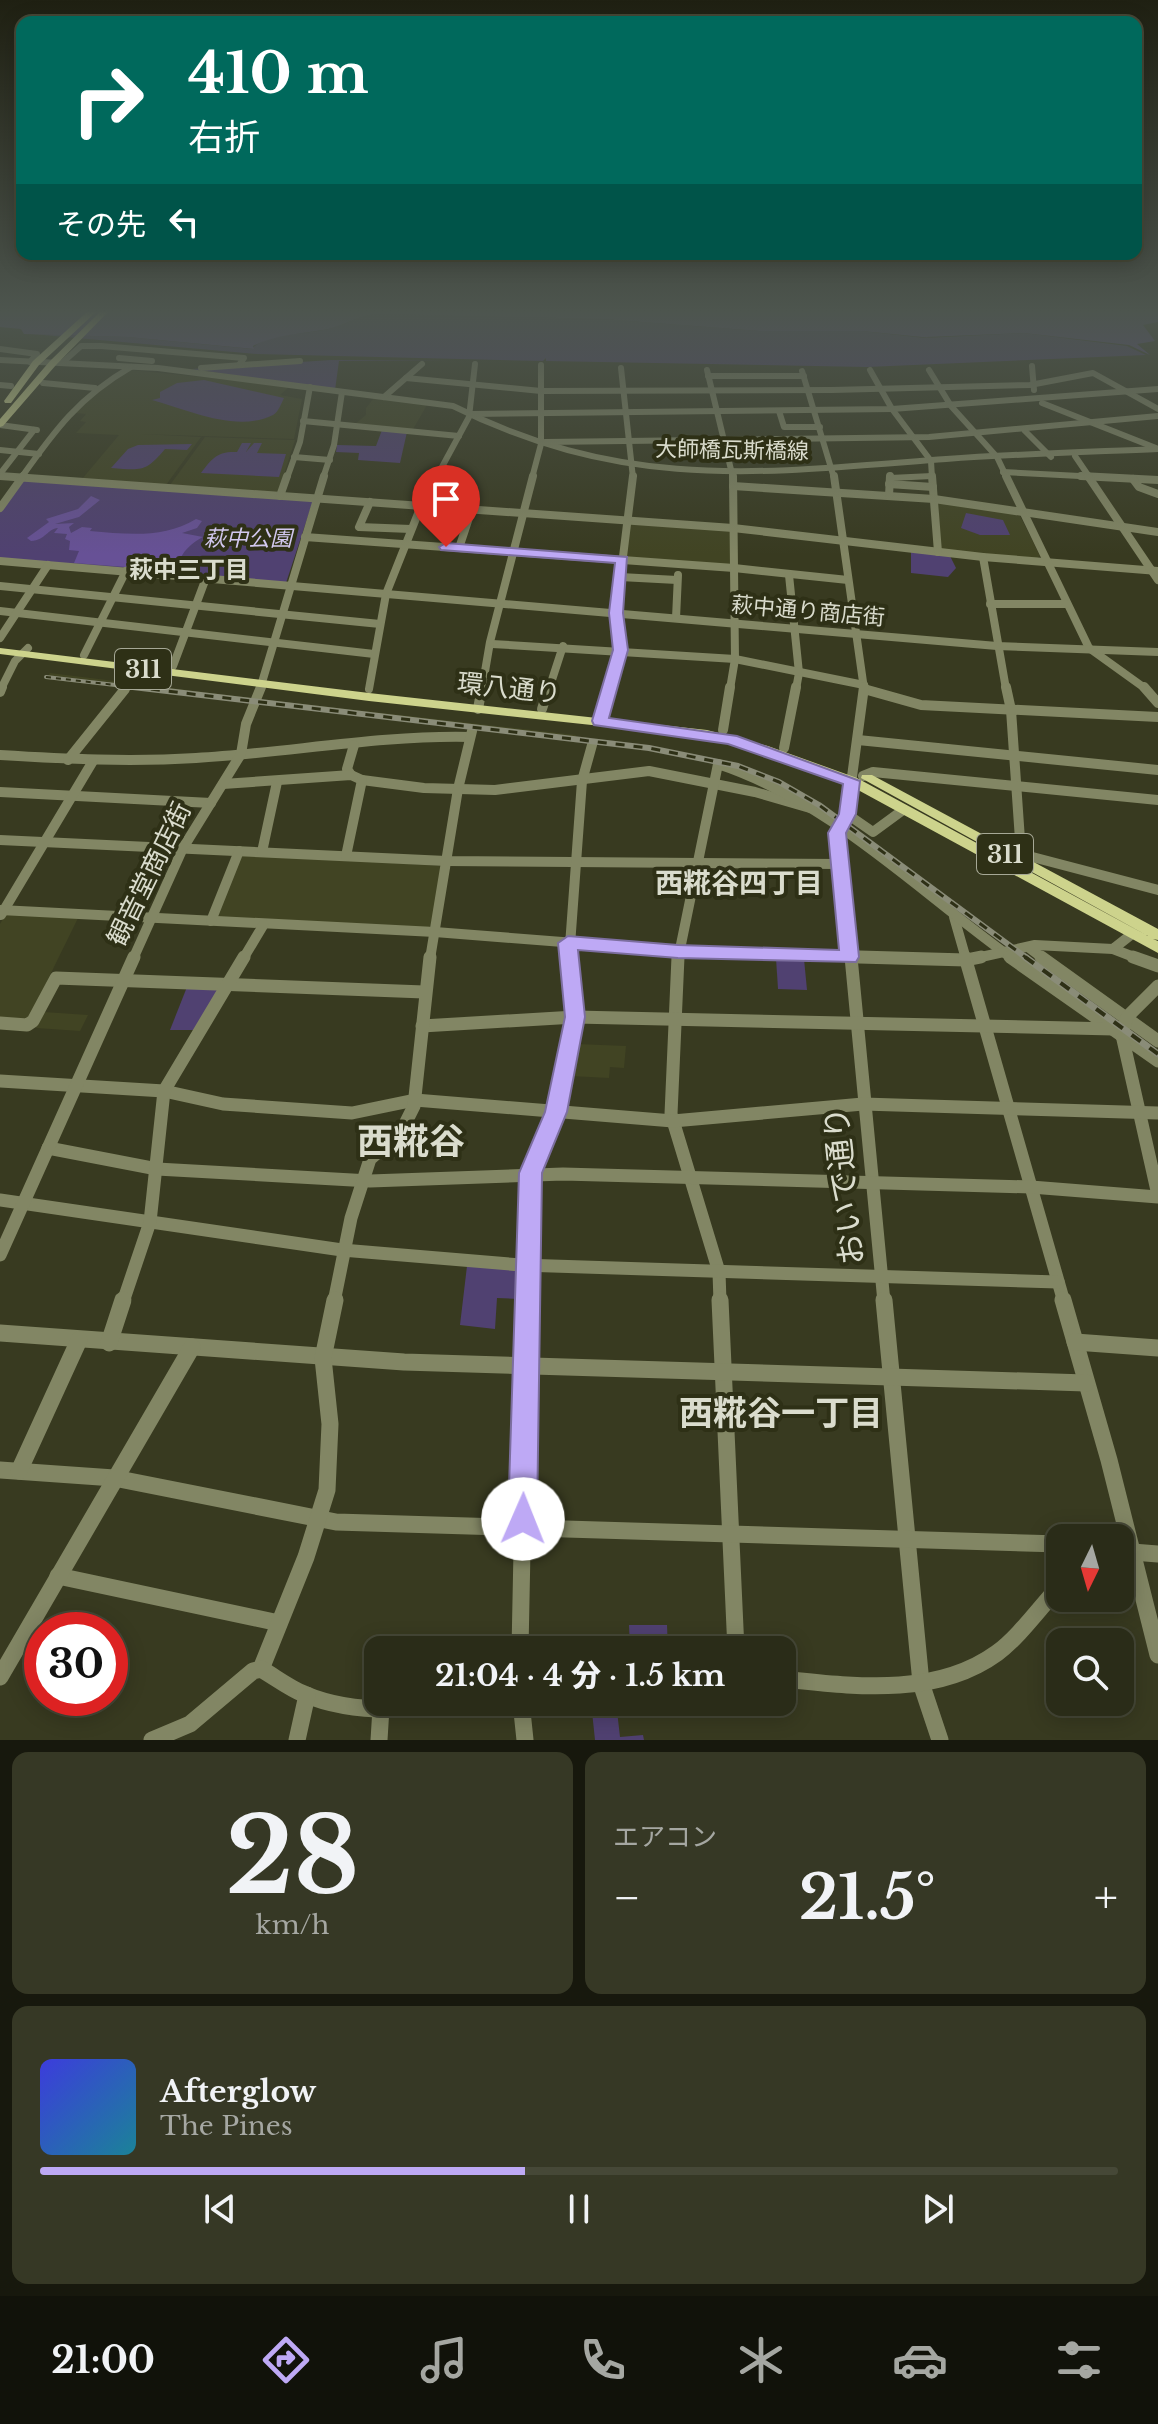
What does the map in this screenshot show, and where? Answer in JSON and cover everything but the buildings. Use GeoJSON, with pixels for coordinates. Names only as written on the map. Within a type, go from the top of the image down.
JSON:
{"type":"FeatureCollection","features":[{"type":"Feature","properties":{"kind":"main road"},"geometry":{"type":"LineString","coordinates":[[6,401],[30,398],[31,392]]}},
{"type":"Feature","properties":{"kind":"main road"},"geometry":{"type":"LineString","coordinates":[[0,411],[6,401]]}},
{"type":"Feature","properties":{"kind":"main road"},"geometry":{"type":"LineString","coordinates":[[0,424],[6,401]]}},
{"type":"Feature","properties":{"kind":"main road","name":"環八通り"},"geometry":{"type":"LineString","coordinates":[[0,644],[25,651],[264,681],[723,730],[784,748],[855,779],[1158,935]]}},
{"type":"Feature","properties":{"kind":"main road","name":"環八通り"},"geometry":{"type":"LineString","coordinates":[[0,651],[84,655],[264,681],[369,690],[479,706],[542,709],[731,740],[855,779],[903,810],[1014,860],[1158,948]]}},
{"type":"Feature","properties":{"kind":"street"},"geometry":{"type":"LineString","coordinates":[[0,508],[54,432],[91,392]]}},
{"type":"Feature","properties":{"kind":"street"},"geometry":{"type":"LineString","coordinates":[[280,496],[294,457],[309,392]]}},
{"type":"Feature","properties":{"kind":"street","name":"観音堂商店街"},"geometry":{"type":"LineString","coordinates":[[0,1255],[183,848],[241,754],[246,724],[264,681],[289,585],[330,460],[342,392]]}},
{"type":"Feature","properties":{"kind":"street","name":"大師橋瓦斯橋線"},"geometry":{"type":"LineString","coordinates":[[344,392],[453,406],[497,428],[541,443],[634,466],[733,473],[1158,449]]}},
{"type":"Feature","properties":{"kind":"street"},"geometry":{"type":"LineString","coordinates":[[384,397],[390,392]]}},
{"type":"Feature","properties":{"kind":"street"},"geometry":{"type":"LineString","coordinates":[[369,690],[386,594],[421,506],[470,414],[472,392]]}},
{"type":"Feature","properties":{"kind":"street"},"geometry":{"type":"LineString","coordinates":[[479,706],[500,604],[541,443],[541,392]]}},
{"type":"Feature","properties":{"kind":"street"},"geometry":{"type":"LineString","coordinates":[[600,718],[621,650],[616,613],[634,466],[624,392]]}},
{"type":"Feature","properties":{"kind":"street"},"geometry":{"type":"LineString","coordinates":[[713,392],[733,473],[735,659],[723,730]]}},
{"type":"Feature","properties":{"kind":"street"},"geometry":{"type":"LineString","coordinates":[[809,392],[833,468],[864,687],[855,779],[847,814],[838,827]]}},
{"type":"Feature","properties":{"kind":"street"},"geometry":{"type":"LineString","coordinates":[[882,392],[931,461],[938,552]]}},
{"type":"Feature","properties":{"kind":"street"},"geometry":{"type":"LineString","coordinates":[[943,392],[951,406],[997,457],[1089,648],[1153,694],[1158,703]]}},
{"type":"Feature","properties":{"kind":"street"},"geometry":{"type":"LineString","coordinates":[[1036,392],[1038,401]]}},
{"type":"Feature","properties":{"kind":"street"},"geometry":{"type":"LineString","coordinates":[[470,414],[892,409],[1038,401],[1127,392]]}},
{"type":"Feature","properties":{"kind":"street"},"geometry":{"type":"LineString","coordinates":[[1129,392],[1158,409]]}},
{"type":"Feature","properties":{"kind":"street"},"geometry":{"type":"LineString","coordinates":[[1038,401],[1158,449]]}},
{"type":"Feature","properties":{"kind":"street"},"geometry":{"type":"LineString","coordinates":[[779,411],[784,427],[820,427]]}},
{"type":"Feature","properties":{"kind":"street"},"geometry":{"type":"LineString","coordinates":[[541,443],[913,438],[1095,426],[1158,416]]}},
{"type":"Feature","properties":{"kind":"street"},"geometry":{"type":"LineString","coordinates":[[303,421],[459,436]]}},
{"type":"Feature","properties":{"kind":"street"},"geometry":{"type":"LineString","coordinates":[[0,424],[54,432]]}},
{"type":"Feature","properties":{"kind":"street"},"geometry":{"type":"LineString","coordinates":[[34,430],[0,475],[733,528],[1156,574]]}},
{"type":"Feature","properties":{"kind":"street"},"geometry":{"type":"LineString","coordinates":[[1025,431],[1051,457]]}},
{"type":"Feature","properties":{"kind":"street"},"geometry":{"type":"LineString","coordinates":[[0,450],[39,454]]}},
{"type":"Feature","properties":{"kind":"street"},"geometry":{"type":"LineString","coordinates":[[1075,456],[1156,574]]}},
{"type":"Feature","properties":{"kind":"street"},"geometry":{"type":"LineString","coordinates":[[294,457],[330,460]]}},
{"type":"Feature","properties":{"kind":"street"},"geometry":{"type":"LineString","coordinates":[[1003,472],[1158,480]]}},
{"type":"Feature","properties":{"kind":"street"},"geometry":{"type":"LineString","coordinates":[[889,496],[890,476],[932,476]]}},
{"type":"Feature","properties":{"kind":"street"},"geometry":{"type":"LineString","coordinates":[[1133,479],[1139,487],[1158,494]]}},
{"type":"Feature","properties":{"kind":"street"},"geometry":{"type":"LineString","coordinates":[[889,484],[933,487]]}},
{"type":"Feature","properties":{"kind":"street"},"geometry":{"type":"LineString","coordinates":[[733,486],[934,499],[1158,532]]}},
{"type":"Feature","properties":{"kind":"street"},"geometry":{"type":"LineString","coordinates":[[370,502],[359,527],[411,529]]}},
{"type":"Feature","properties":{"kind":"street"},"geometry":{"type":"LineString","coordinates":[[459,548],[472,509]]}},
{"type":"Feature","properties":{"kind":"street"},"geometry":{"type":"LineString","coordinates":[[305,537],[734,568],[848,580]]}},
{"type":"Feature","properties":{"kind":"street"},"geometry":{"type":"LineString","coordinates":[[983,557],[1011,710],[1017,786],[1014,860],[1158,890]]}},
{"type":"Feature","properties":{"kind":"street","name":"萩中通り商店街"},"geometry":{"type":"LineString","coordinates":[[0,561],[857,635],[997,646],[1158,652]]}},
{"type":"Feature","properties":{"kind":"street"},"geometry":{"type":"LineString","coordinates":[[676,618],[678,564]]}},
{"type":"Feature","properties":{"kind":"street"},"geometry":{"type":"LineString","coordinates":[[0,638],[48,565]]}},
{"type":"Feature","properties":{"kind":"street"},"geometry":{"type":"LineString","coordinates":[[84,655],[126,571]]}},
{"type":"Feature","properties":{"kind":"street"},"geometry":{"type":"LineString","coordinates":[[784,748],[798,670],[789,575]]}},
{"type":"Feature","properties":{"kind":"street"},"geometry":{"type":"LineString","coordinates":[[620,577],[677,580]]}},
{"type":"Feature","properties":{"kind":"street"},"geometry":{"type":"LineString","coordinates":[[173,666],[206,578]]}},
{"type":"Feature","properties":{"kind":"street"},"geometry":{"type":"LineString","coordinates":[[0,586],[380,624]]}},
{"type":"Feature","properties":{"kind":"street"},"geometry":{"type":"LineString","coordinates":[[990,604],[1067,604]]}},
{"type":"Feature","properties":{"kind":"street"},"geometry":{"type":"LineString","coordinates":[[0,611],[374,654]]}},
{"type":"Feature","properties":{"kind":"street"},"geometry":{"type":"LineString","coordinates":[[492,644],[735,659],[798,670],[921,705],[1158,717]]}},
{"type":"Feature","properties":{"kind":"street"},"geometry":{"type":"LineString","coordinates":[[542,709],[563,646]]}},
{"type":"Feature","properties":{"kind":"street"},"geometry":{"type":"LineString","coordinates":[[0,691],[25,651]]}},
{"type":"Feature","properties":{"kind":"street"},"geometry":{"type":"LineString","coordinates":[[68,760],[125,689]]}},
{"type":"Feature","properties":{"kind":"street"},"geometry":{"type":"LineString","coordinates":[[0,755],[93,761],[241,754],[471,734],[458,789],[424,992],[415,1100],[401,1132],[370,1159],[342,1250],[323,1358],[330,1424],[330,1473],[318,1519],[261,1669]]}},
{"type":"Feature","properties":{"kind":"street"},"geometry":{"type":"LineString","coordinates":[[858,740],[1158,770]]}},
{"type":"Feature","properties":{"kind":"street"},"geometry":{"type":"LineString","coordinates":[[354,745],[347,771],[356,778]]}},
{"type":"Feature","properties":{"kind":"street"},"geometry":{"type":"LineString","coordinates":[[520,1636],[530,1173],[556,1112],[575,1017],[568,943],[582,781],[592,745]]}},
{"type":"Feature","properties":{"kind":"street"},"geometry":{"type":"LineString","coordinates":[[93,761],[1,912],[435,932],[678,951],[849,957],[966,960],[1028,947],[1063,944],[1113,949],[1158,966]]}},
{"type":"Feature","properties":{"kind":"street"},"geometry":{"type":"LineString","coordinates":[[735,1636],[719,1272],[673,1121],[678,951],[718,764],[770,782],[813,809],[954,917],[1008,952],[1158,1061]]}},
{"type":"Feature","properties":{"kind":"street"},"geometry":{"type":"LineString","coordinates":[[223,784],[356,778],[495,790],[649,771],[813,809]]}},
{"type":"Feature","properties":{"kind":"street"},"geometry":{"type":"LineString","coordinates":[[855,779],[873,772],[1158,800]]}},
{"type":"Feature","properties":{"kind":"street"},"geometry":{"type":"LineString","coordinates":[[346,856],[356,778]]}},
{"type":"Feature","properties":{"kind":"street"},"geometry":{"type":"LineString","coordinates":[[262,852],[277,782]]}},
{"type":"Feature","properties":{"kind":"street"},"geometry":{"type":"LineString","coordinates":[[0,792],[211,803]]}},
{"type":"Feature","properties":{"kind":"street"},"geometry":{"type":"LineString","coordinates":[[847,814],[873,832],[903,810]]}},
{"type":"Feature","properties":{"kind":"street","name":"おいで通り"},"geometry":{"type":"LineString","coordinates":[[838,827],[921,1683],[940,1740]]}},
{"type":"Feature","properties":{"kind":"street"},"geometry":{"type":"LineString","coordinates":[[0,840],[446,861],[840,864]]}},
{"type":"Feature","properties":{"kind":"street"},"geometry":{"type":"LineString","coordinates":[[211,921],[239,851]]}},
{"type":"Feature","properties":{"kind":"street"},"geometry":{"type":"LineString","coordinates":[[954,917],[1127,1524]]}},
{"type":"Feature","properties":{"kind":"street"},"geometry":{"type":"LineString","coordinates":[[109,1343],[150,1222],[164,1091],[264,924]]}},
{"type":"Feature","properties":{"kind":"street"},"geometry":{"type":"LineString","coordinates":[[1113,949],[1132,934]]}},
{"type":"Feature","properties":{"kind":"street"},"geometry":{"type":"LineString","coordinates":[[1028,947],[1158,1041]]}},
{"type":"Feature","properties":{"kind":"street"},"geometry":{"type":"LineString","coordinates":[[0,1023],[27,1025],[33,1021],[56,978],[424,992]]}},
{"type":"Feature","properties":{"kind":"street"},"geometry":{"type":"LineString","coordinates":[[48,1148],[157,1169],[363,1180],[530,1173],[1031,1187],[1158,1196],[1118,1032],[1127,1017],[1158,986]]}},
{"type":"Feature","properties":{"kind":"street"},"geometry":{"type":"LineString","coordinates":[[422,1026],[575,1017],[1118,1032]]}},
{"type":"Feature","properties":{"kind":"street"},"geometry":{"type":"LineString","coordinates":[[0,1081],[164,1091],[223,1104],[352,1113],[415,1100],[673,1121],[863,1104],[1158,1113]]}},
{"type":"Feature","properties":{"kind":"street"},"geometry":{"type":"LineString","coordinates":[[0,1200],[342,1250],[528,1266],[1058,1282]]}},
{"type":"Feature","properties":{"kind":"street"},"geometry":{"type":"LineString","coordinates":[[0,1333],[323,1358],[1086,1383]]}},
{"type":"Feature","properties":{"kind":"street"},"geometry":{"type":"LineString","coordinates":[[19,1471],[79,1340]]}},
{"type":"Feature","properties":{"kind":"street"},"geometry":{"type":"LineString","coordinates":[[1075,1342],[1158,1348]]}},
{"type":"Feature","properties":{"kind":"street"},"geometry":{"type":"LineString","coordinates":[[0,1677],[192,1347]]}},
{"type":"Feature","properties":{"kind":"street"},"geometry":{"type":"LineString","coordinates":[[0,1470],[114,1478],[318,1519],[1046,1544]]}},
{"type":"Feature","properties":{"kind":"street"},"geometry":{"type":"LineString","coordinates":[[1134,1552],[1158,1554]]}},
{"type":"Feature","properties":{"kind":"street"},"geometry":{"type":"LineString","coordinates":[[58,1576],[172,1603],[279,1623]]}},
{"type":"Feature","properties":{"kind":"street"},"geometry":{"type":"LineString","coordinates":[[1134,1577],[1158,1655]]}},
{"type":"Feature","properties":{"kind":"street"},"geometry":{"type":"LineString","coordinates":[[796,1680],[863,1687],[921,1683],[956,1674],[997,1653],[1046,1601]]}},
{"type":"Feature","properties":{"kind":"street"},"geometry":{"type":"LineString","coordinates":[[152,1740],[179,1734],[253,1671],[261,1669],[307,1695],[364,1705]]}},
{"type":"Feature","properties":{"kind":"street"},"geometry":{"type":"LineString","coordinates":[[297,1740],[307,1695]]}},
{"type":"Feature","properties":{"kind":"street"},"geometry":{"type":"LineString","coordinates":[[379,1740],[380,1716]]}},
{"type":"Feature","properties":{"kind":"street"},"geometry":{"type":"LineString","coordinates":[[522,1716],[525,1740]]}},
{"type":"Feature","properties":{"kind":"shaded area"},"geometry":{"type":"Polygon","coordinates":[[[94,392],[283,392],[280,395],[302,399],[294,439],[140,434],[201,437],[166,485],[82,479],[119,435],[76,433],[86,422],[80,421],[86,414],[74,413],[94,392]]]}},
{"type":"Feature","properties":{"kind":"shaded area"},"geometry":{"type":"Polygon","coordinates":[[[374,398],[427,405],[412,431],[354,425],[366,415],[366,408],[374,398]]]}},
{"type":"Feature","properties":{"kind":"shaded area"},"geometry":{"type":"Polygon","coordinates":[[[205,437],[295,440],[278,493],[170,485],[205,437]]]}},
{"type":"Feature","properties":{"kind":"shaded area"},"geometry":{"type":"Polygon","coordinates":[[[91,496],[100,500],[79,517],[55,524],[74,523],[69,527],[71,533],[82,527],[92,528],[90,531],[144,534],[171,530],[196,519],[202,521],[197,528],[182,533],[203,537],[184,553],[180,566],[165,570],[74,563],[79,551],[69,550],[70,541],[65,539],[67,534],[54,533],[58,528],[36,540],[27,538],[49,522],[46,519],[78,509],[91,496]]]}},
{"type":"Feature","properties":{"kind":"shaded area"},"geometry":{"type":"Polygon","coordinates":[[[938,502],[1019,514],[1040,556],[1036,559],[941,550],[938,502]]]}},
{"type":"Feature","properties":{"kind":"shaded area"},"geometry":{"type":"Polygon","coordinates":[[[630,523],[731,531],[731,565],[626,559],[630,523]]]}},
{"type":"Feature","properties":{"kind":"shaded area"},"geometry":{"type":"Polygon","coordinates":[[[50,673],[576,735],[574,741],[45,679],[50,673]]]}},
{"type":"Feature","properties":{"kind":"shaded area"},"geometry":{"type":"Polygon","coordinates":[[[240,855],[442,866],[432,924],[427,929],[215,917],[240,855]]]}},
{"type":"Feature","properties":{"kind":"shaded area"},"geometry":{"type":"Polygon","coordinates":[[[6,914],[78,918],[27,1022],[0,1021],[0,924],[6,914]]]}},
{"type":"Feature","properties":{"kind":"shaded area"},"geometry":{"type":"Polygon","coordinates":[[[44,1012],[88,1015],[80,1031],[36,1028],[44,1012]]]}},
{"type":"Feature","properties":{"kind":"shaded area"},"geometry":{"type":"Polygon","coordinates":[[[577,1044],[626,1046],[624,1068],[610,1067],[609,1078],[571,1076],[577,1044]]]}},
{"type":"Feature","properties":{"kind":"green space"},"geometry":{"type":"Polygon","coordinates":[[[160,392],[258,392],[284,398],[273,415],[244,422],[212,418],[152,400],[160,398],[160,392]]]}},
{"type":"Feature","properties":{"kind":"green space"},"geometry":{"type":"Polygon","coordinates":[[[382,430],[407,432],[400,463],[358,460],[359,453],[336,452],[337,445],[376,446],[382,430]]]}},
{"type":"Feature","properties":{"kind":"green space"},"geometry":{"type":"Polygon","coordinates":[[[242,443],[251,443],[246,452],[254,443],[262,443],[257,453],[286,454],[279,477],[201,473],[216,456],[237,452],[242,443]]]}},
{"type":"Feature","properties":{"kind":"green space"},"geometry":{"type":"Polygon","coordinates":[[[192,444],[187,450],[165,449],[142,468],[111,468],[128,449],[138,445],[192,444]]]}},
{"type":"Feature","properties":{"kind":"green space","name":"萩中公園"},"geometry":{"type":"Polygon","coordinates":[[[23,480],[313,501],[286,583],[0,559],[0,512],[23,480]]]}},
{"type":"Feature","properties":{"kind":"green space"},"geometry":{"type":"Polygon","coordinates":[[[966,513],[1003,520],[1010,535],[980,535],[961,528],[966,513]]]}},
{"type":"Feature","properties":{"kind":"green space"},"geometry":{"type":"Polygon","coordinates":[[[911,551],[950,556],[956,568],[948,577],[911,573],[911,551]]]}},
{"type":"Feature","properties":{"kind":"green space"},"geometry":{"type":"Polygon","coordinates":[[[776,958],[804,959],[807,990],[778,989],[776,958]]]}},
{"type":"Feature","properties":{"kind":"green space"},"geometry":{"type":"Polygon","coordinates":[[[187,987],[219,988],[196,1030],[170,1030],[187,987]]]}},
{"type":"Feature","properties":{"kind":"green space"},"geometry":{"type":"Polygon","coordinates":[[[467,1266],[520,1270],[519,1299],[497,1298],[495,1329],[460,1325],[467,1266]]]}},
{"type":"Feature","properties":{"kind":"green space"},"geometry":{"type":"Polygon","coordinates":[[[629,1625],[667,1625],[667,1636],[629,1636],[629,1625]]]}},
{"type":"Feature","properties":{"kind":"green space"},"geometry":{"type":"Polygon","coordinates":[[[592,1716],[618,1716],[620,1737],[643,1735],[644,1740],[595,1740],[592,1716]]]}},
{"type":"Feature","properties":{"kind":"railway"},"geometry":{"type":"LineString","coordinates":[[46,677],[147,689]]}},
{"type":"Feature","properties":{"kind":"railway"},"geometry":{"type":"LineString","coordinates":[[133,687],[147,689]]}},
{"type":"Feature","properties":{"kind":"railway"},"geometry":{"type":"LineString","coordinates":[[147,689],[649,748],[738,766],[779,782],[819,805],[1028,959]]}},
{"type":"Feature","properties":{"kind":"railway"},"geometry":{"type":"LineString","coordinates":[[1025,957],[1158,1054]]}},
{"type":"Feature","properties":{"kind":"district","name":"萩中三丁目"},"geometry":{"type":"Point","coordinates":[189,569]}},
{"type":"Feature","properties":{"kind":"district","name":"西糀谷四丁目"},"geometry":{"type":"Point","coordinates":[739,883]}},
{"type":"Feature","properties":{"kind":"district","name":"西糀谷"},"geometry":{"type":"Point","coordinates":[411,1141]}},
{"type":"Feature","properties":{"kind":"district","name":"西糀谷一丁目"},"geometry":{"type":"Point","coordinates":[781,1413]}},
{"type":"Feature","properties":{"kind":"route"},"geometry":{"type":"LineString","coordinates":[[446,547],[622,560],[616,613],[621,650],[600,721],[703,733],[786,756],[852,781],[847,814],[837,833],[849,957],[678,951],[568,943],[575,1017],[556,1112],[530,1173],[523,1519]]}}]}
